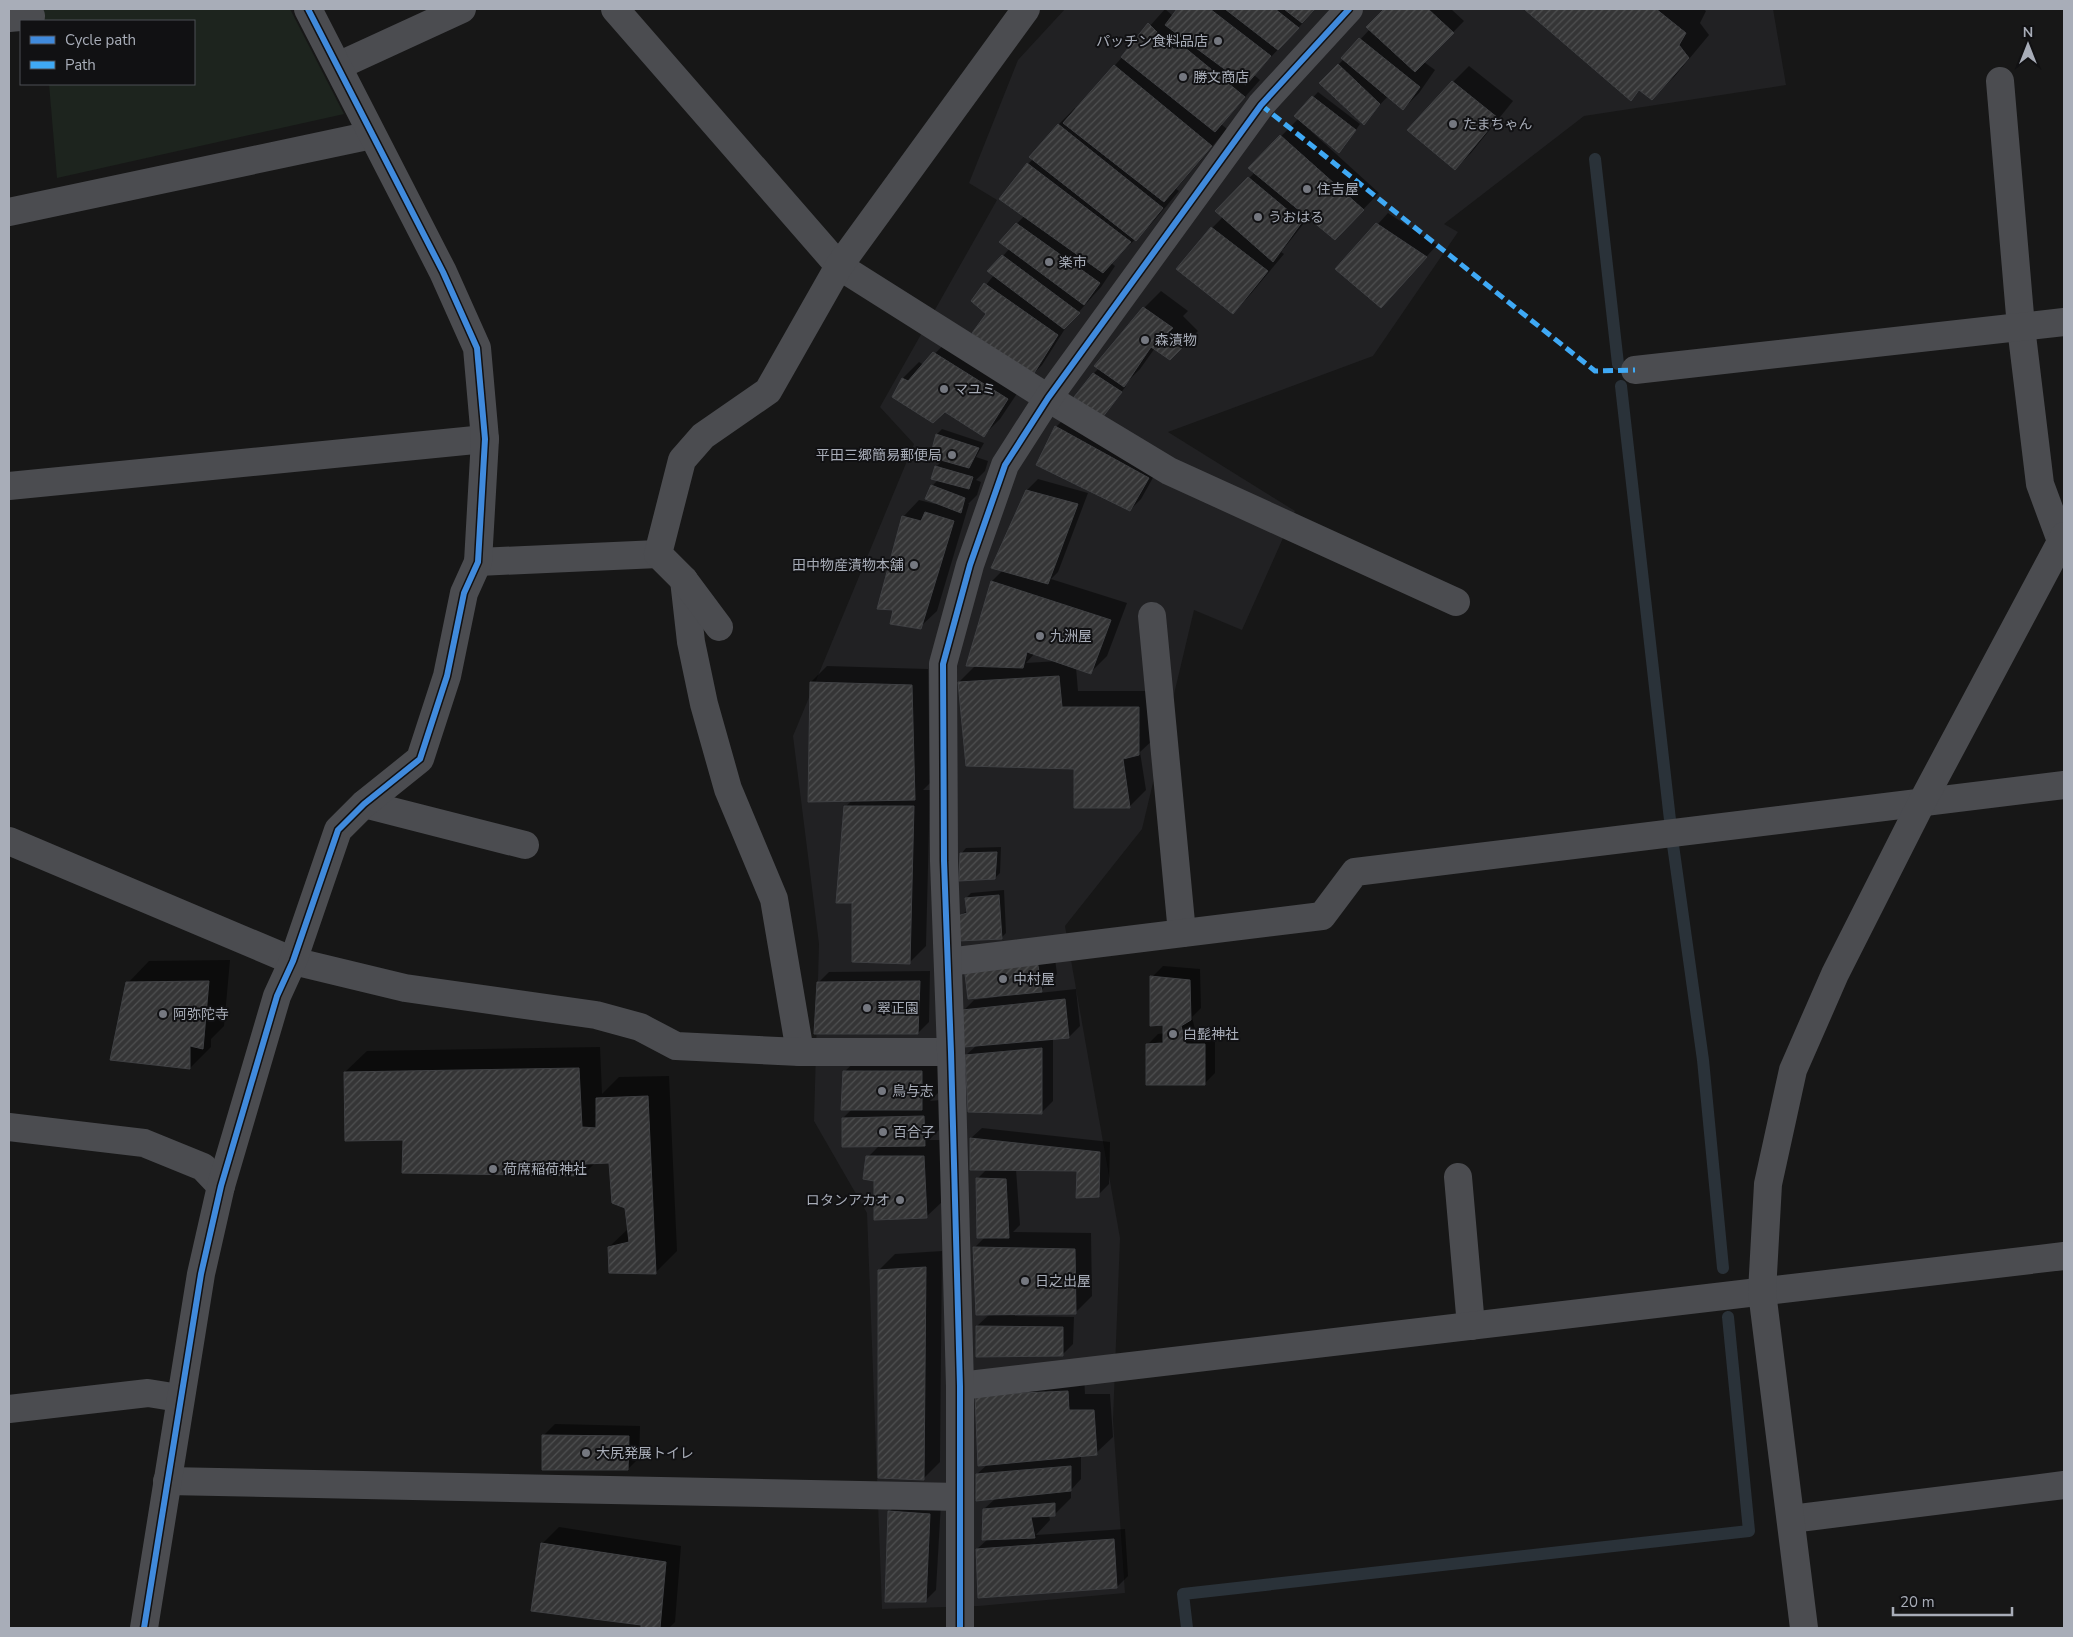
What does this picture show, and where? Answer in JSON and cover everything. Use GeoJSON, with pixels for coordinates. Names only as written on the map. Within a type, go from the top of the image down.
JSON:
{"type":"FeatureCollection","features":[{"type":"Feature","properties":{"kind":"street"},"geometry":{"type":"LineString","coordinates":[[144,1628],[200,1274],[220,1186],[277,996],[293,960],[338,830],[364,804],[420,759],[447,676],[464,592],[478,562],[484,439],[477,348],[443,272],[308,9]]}},
{"type":"Feature","properties":{"kind":"street"},"geometry":{"type":"LineString","coordinates":[[338,66],[462,9]]}},
{"type":"Feature","properties":{"kind":"street"},"geometry":{"type":"LineString","coordinates":[[615,9],[839,266],[1048,398],[1169,471],[1456,602]]}},
{"type":"Feature","properties":{"kind":"street"},"geometry":{"type":"LineString","coordinates":[[658,554],[682,460],[702,436],[768,391],[839,266],[1026,9]]}},
{"type":"Feature","properties":{"kind":"street"},"geometry":{"type":"LineString","coordinates":[[960,1628],[960,1386],[944,861],[943,664],[970,566],[1005,465],[1048,398],[1261,105],[1349,9]]}},
{"type":"Feature","properties":{"kind":"street"},"geometry":{"type":"LineString","coordinates":[[1804,1628],[1762,1292],[1768,1184],[1792,1070],[1835,974],[1922,802],[2062,539],[2040,484],[2021,327],[2000,81]]}},
{"type":"Feature","properties":{"kind":"street"},"geometry":{"type":"LineString","coordinates":[[9,212],[372,136]]}},
{"type":"Feature","properties":{"kind":"street"},"geometry":{"type":"LineString","coordinates":[[1635,370],[2064,322]]}},
{"type":"Feature","properties":{"kind":"street"},"geometry":{"type":"LineString","coordinates":[[9,486],[484,439]]}},
{"type":"Feature","properties":{"kind":"street"},"geometry":{"type":"LineString","coordinates":[[478,562],[658,554],[684,580],[719,627]]}},
{"type":"Feature","properties":{"kind":"street"},"geometry":{"type":"LineString","coordinates":[[684,580],[691,642],[706,714],[728,789],[774,898],[800,1052]]}},
{"type":"Feature","properties":{"kind":"street"},"geometry":{"type":"LineString","coordinates":[[1152,616],[1182,933]]}},
{"type":"Feature","properties":{"kind":"street"},"geometry":{"type":"LineString","coordinates":[[948,962],[1322,916],[1355,872],[2064,786]]}},
{"type":"Feature","properties":{"kind":"street"},"geometry":{"type":"LineString","coordinates":[[364,804],[525,845]]}},
{"type":"Feature","properties":{"kind":"street"},"geometry":{"type":"LineString","coordinates":[[9,841],[293,960],[405,988],[596,1015],[640,1027],[676,1046],[800,1052],[951,1052]]}},
{"type":"Feature","properties":{"kind":"street"},"geometry":{"type":"LineString","coordinates":[[9,1127],[144,1143],[203,1167],[220,1186]]}},
{"type":"Feature","properties":{"kind":"street"},"geometry":{"type":"LineString","coordinates":[[1458,1177],[1471,1326]]}},
{"type":"Feature","properties":{"kind":"street"},"geometry":{"type":"LineString","coordinates":[[960,1386],[2064,1256]]}},
{"type":"Feature","properties":{"kind":"street"},"geometry":{"type":"LineString","coordinates":[[9,1409],[148,1392],[179,1398]]}},
{"type":"Feature","properties":{"kind":"street"},"geometry":{"type":"LineString","coordinates":[[167,1481],[960,1497]]}},
{"type":"Feature","properties":{"kind":"street"},"geometry":{"type":"LineString","coordinates":[[1791,1519],[2064,1485]]}},
{"type":"Feature","properties":{"kind":"shaded area"},"geometry":{"type":"Polygon","coordinates":[[[43,9],[290,9],[344,114],[57,178],[49,85],[195,85],[195,20],[44,20],[43,9]]]}},
{"type":"Feature","properties":{"kind":"shaded area"},"geometry":{"type":"Polygon","coordinates":[[[1065,9],[1773,9],[1786,85],[1584,116],[1444,224],[1458,232],[1373,356],[1168,432],[1295,511],[1242,630],[1194,610],[1142,829],[1065,926],[1120,1238],[1113,1420],[1125,1593],[978,1606],[882,1609],[867,1213],[814,1121],[819,944],[793,736],[914,444],[880,407],[997,200],[969,183],[1018,60],[1065,9]]]}},
{"type":"Feature","properties":{"kind":"building","name":"パッチン食料品店"},"geometry":{"type":"Polygon","coordinates":[[[1177,9],[1210,9],[1271,56],[1246,85],[1165,25],[1177,9]]]}},
{"type":"Feature","properties":{"kind":"building"},"geometry":{"type":"Polygon","coordinates":[[[1225,9],[1275,9],[1299,28],[1278,50],[1225,9]]]}},
{"type":"Feature","properties":{"kind":"building"},"geometry":{"type":"Polygon","coordinates":[[[1284,9],[1315,9],[1302,23],[1284,9]]]}},
{"type":"Feature","properties":{"kind":"building"},"geometry":{"type":"Polygon","coordinates":[[[1384,9],[1428,9],[1454,33],[1415,72],[1366,27],[1384,9]]]}},
{"type":"Feature","properties":{"kind":"building"},"geometry":{"type":"Polygon","coordinates":[[[1524,9],[1656,9],[1686,33],[1679,45],[1689,58],[1652,100],[1639,90],[1631,101],[1524,9]]]}},
{"type":"Feature","properties":{"kind":"building","name":"勝文商店"},"geometry":{"type":"Polygon","coordinates":[[[1148,23],[1174,49],[1184,47],[1245,97],[1215,132],[1121,57],[1148,23]]]}},
{"type":"Feature","properties":{"kind":"building"},"geometry":{"type":"Polygon","coordinates":[[[1359,38],[1420,87],[1403,110],[1341,58],[1359,38]]]}},
{"type":"Feature","properties":{"kind":"building"},"geometry":{"type":"Polygon","coordinates":[[[1338,64],[1380,104],[1364,125],[1319,83],[1338,64]]]}},
{"type":"Feature","properties":{"kind":"building"},"geometry":{"type":"Polygon","coordinates":[[[1114,65],[1212,146],[1164,202],[1063,123],[1114,65]]]}},
{"type":"Feature","properties":{"kind":"building","name":"たまちゃん"},"geometry":{"type":"Polygon","coordinates":[[[1452,81],[1498,118],[1455,170],[1407,130],[1452,81]]]}},
{"type":"Feature","properties":{"kind":"building"},"geometry":{"type":"Polygon","coordinates":[[[1312,96],[1356,130],[1339,153],[1294,116],[1312,96]]]}},
{"type":"Feature","properties":{"kind":"building"},"geometry":{"type":"Polygon","coordinates":[[[1058,124],[1163,208],[1136,241],[1029,157],[1058,124]]]}},
{"type":"Feature","properties":{"kind":"building","name":"住吉屋"},"geometry":{"type":"Polygon","coordinates":[[[1280,135],[1364,210],[1335,240],[1248,168],[1280,135]]]}},
{"type":"Feature","properties":{"kind":"building"},"geometry":{"type":"Polygon","coordinates":[[[1027,163],[1131,242],[1103,273],[999,199],[1027,163]]]}},
{"type":"Feature","properties":{"kind":"building","name":"うおはる"},"geometry":{"type":"Polygon","coordinates":[[[1248,177],[1302,222],[1273,262],[1215,211],[1248,177]]]}},
{"type":"Feature","properties":{"kind":"building","name":"楽市"},"geometry":{"type":"Polygon","coordinates":[[[1016,223],[1100,283],[1084,305],[999,242],[1016,223]]]}},
{"type":"Feature","properties":{"kind":"building"},"geometry":{"type":"Polygon","coordinates":[[[1376,223],[1427,257],[1381,308],[1335,269],[1376,223]]]}},
{"type":"Feature","properties":{"kind":"building"},"geometry":{"type":"Polygon","coordinates":[[[1211,227],[1268,271],[1233,314],[1176,269],[1211,227]]]}},
{"type":"Feature","properties":{"kind":"building"},"geometry":{"type":"Polygon","coordinates":[[[1002,255],[1080,313],[1064,329],[987,271],[1002,255]]]}},
{"type":"Feature","properties":{"kind":"building"},"geometry":{"type":"Polygon","coordinates":[[[984,283],[1058,335],[1031,378],[972,333],[986,314],[971,301],[984,283]]]}},
{"type":"Feature","properties":{"kind":"building","name":"森漬物"},"geometry":{"type":"Polygon","coordinates":[[[1143,307],[1173,328],[1168,333],[1182,348],[1170,360],[1151,347],[1124,387],[1094,366],[1143,307]]]}},
{"type":"Feature","properties":{"kind":"building","name":"マユミ"},"geometry":{"type":"Polygon","coordinates":[[[933,352],[1008,399],[984,437],[945,412],[933,423],[892,397],[902,378],[908,381],[933,352]]]}},
{"type":"Feature","properties":{"kind":"building"},"geometry":{"type":"Polygon","coordinates":[[[1093,373],[1122,392],[1102,418],[1074,397],[1093,373]]]}},
{"type":"Feature","properties":{"kind":"building"},"geometry":{"type":"Polygon","coordinates":[[[1055,426],[1149,478],[1130,511],[1036,465],[1055,426]]]}},
{"type":"Feature","properties":{"kind":"building"},"geometry":{"type":"Polygon","coordinates":[[[936,434],[979,448],[969,468],[930,457],[936,434]]]}},
{"type":"Feature","properties":{"kind":"building"},"geometry":{"type":"Polygon","coordinates":[[[935,466],[973,477],[969,489],[931,479],[935,466]]]}},
{"type":"Feature","properties":{"kind":"building"},"geometry":{"type":"Polygon","coordinates":[[[931,485],[965,498],[961,513],[925,499],[931,485]]]}},
{"type":"Feature","properties":{"kind":"building"},"geometry":{"type":"Polygon","coordinates":[[[1026,490],[1078,504],[1048,584],[991,568],[1026,490]]]}},
{"type":"Feature","properties":{"kind":"building","name":"田中物産漬物本舗"},"geometry":{"type":"Polygon","coordinates":[[[925,512],[954,521],[921,629],[890,624],[893,610],[877,609],[902,516],[921,521],[925,512]]]}},
{"type":"Feature","properties":{"kind":"building","name":"九洲屋"},"geometry":{"type":"Polygon","coordinates":[[[991,581],[1111,620],[1091,674],[1027,652],[1023,668],[966,666],[991,581]]]}},
{"type":"Feature","properties":{"kind":"building"},"geometry":{"type":"Polygon","coordinates":[[[1059,676],[1062,707],[1139,707],[1139,755],[1123,759],[1130,808],[1074,808],[1074,769],[966,766],[958,682],[1059,676]]]}},
{"type":"Feature","properties":{"kind":"building"},"geometry":{"type":"Polygon","coordinates":[[[810,682],[912,685],[915,800],[808,802],[810,682]]]}},
{"type":"Feature","properties":{"kind":"building"},"geometry":{"type":"Polygon","coordinates":[[[844,806],[914,806],[910,964],[852,962],[852,903],[836,903],[844,806]]]}},
{"type":"Feature","properties":{"kind":"building"},"geometry":{"type":"Polygon","coordinates":[[[997,852],[995,879],[959,881],[960,853],[997,852]]]}},
{"type":"Feature","properties":{"kind":"building"},"geometry":{"type":"Polygon","coordinates":[[[999,895],[1002,939],[958,941],[957,916],[967,913],[965,898],[999,895]]]}},
{"type":"Feature","properties":{"kind":"building","name":"中村屋"},"geometry":{"type":"Polygon","coordinates":[[[1037,959],[1042,992],[968,999],[964,966],[1037,959]]]}},
{"type":"Feature","properties":{"kind":"building","name":"白髭神社"},"geometry":{"type":"Polygon","coordinates":[[[1150,976],[1190,980],[1191,1020],[1181,1026],[1186,1044],[1205,1044],[1205,1085],[1146,1085],[1146,1044],[1163,1043],[1163,1025],[1150,1026],[1150,976]]]}},
{"type":"Feature","properties":{"kind":"building","name":"阿弥陀寺"},"geometry":{"type":"Polygon","coordinates":[[[209,981],[203,1049],[190,1046],[190,1069],[110,1060],[126,982],[209,981]]]}},
{"type":"Feature","properties":{"kind":"building","name":"翠正園"},"geometry":{"type":"Polygon","coordinates":[[[920,981],[918,1034],[814,1034],[817,982],[920,981]]]}},
{"type":"Feature","properties":{"kind":"building"},"geometry":{"type":"Polygon","coordinates":[[[1065,999],[1069,1038],[964,1047],[962,1010],[1065,999]]]}},
{"type":"Feature","properties":{"kind":"building"},"geometry":{"type":"Polygon","coordinates":[[[1042,1048],[1042,1114],[968,1112],[965,1055],[1042,1048]]]}},
{"type":"Feature","properties":{"kind":"building","name":"荷席稲荷神社"},"geometry":{"type":"Polygon","coordinates":[[[579,1068],[582,1127],[596,1128],[596,1098],[648,1096],[656,1274],[609,1273],[608,1247],[629,1242],[625,1208],[612,1203],[609,1163],[585,1164],[584,1176],[402,1173],[403,1140],[345,1141],[344,1072],[579,1068]]]}},
{"type":"Feature","properties":{"kind":"building","name":"鳥与志"},"geometry":{"type":"Polygon","coordinates":[[[843,1071],[922,1071],[922,1110],[841,1110],[843,1071]]]}},
{"type":"Feature","properties":{"kind":"building","name":"百合子"},"geometry":{"type":"Polygon","coordinates":[[[924,1116],[925,1146],[842,1147],[842,1118],[924,1116]]]}},
{"type":"Feature","properties":{"kind":"building"},"geometry":{"type":"Polygon","coordinates":[[[970,1138],[1100,1152],[1099,1197],[1076,1198],[1077,1171],[970,1170],[970,1138]]]}},
{"type":"Feature","properties":{"kind":"building","name":"ロタンアカオ"},"geometry":{"type":"Polygon","coordinates":[[[866,1156],[924,1156],[927,1218],[874,1220],[874,1181],[863,1179],[866,1156]]]}},
{"type":"Feature","properties":{"kind":"building"},"geometry":{"type":"Polygon","coordinates":[[[976,1178],[1006,1179],[1009,1238],[977,1238],[976,1178]]]}},
{"type":"Feature","properties":{"kind":"building","name":"日之出屋"},"geometry":{"type":"Polygon","coordinates":[[[973,1247],[1075,1249],[1076,1314],[976,1315],[973,1247]]]}},
{"type":"Feature","properties":{"kind":"building"},"geometry":{"type":"Polygon","coordinates":[[[926,1267],[924,1480],[878,1478],[878,1270],[926,1267]]]}},
{"type":"Feature","properties":{"kind":"building"},"geometry":{"type":"Polygon","coordinates":[[[976,1326],[1063,1327],[1063,1356],[976,1357],[976,1326]]]}},
{"type":"Feature","properties":{"kind":"building"},"geometry":{"type":"Polygon","coordinates":[[[1068,1391],[1069,1410],[1094,1410],[1097,1455],[978,1466],[975,1395],[1068,1391]]]}},
{"type":"Feature","properties":{"kind":"building","name":"大尻発展トイレ"},"geometry":{"type":"Polygon","coordinates":[[[542,1435],[629,1436],[628,1470],[542,1470],[542,1435]]]}},
{"type":"Feature","properties":{"kind":"building"},"geometry":{"type":"Polygon","coordinates":[[[1071,1466],[1071,1491],[976,1501],[976,1474],[1071,1466]]]}},
{"type":"Feature","properties":{"kind":"building"},"geometry":{"type":"Polygon","coordinates":[[[1055,1503],[1055,1516],[1031,1517],[1035,1538],[982,1540],[983,1509],[1055,1503]]]}},
{"type":"Feature","properties":{"kind":"building"},"geometry":{"type":"Polygon","coordinates":[[[888,1511],[930,1514],[926,1602],[885,1602],[888,1511]]]}},
{"type":"Feature","properties":{"kind":"building"},"geometry":{"type":"Polygon","coordinates":[[[1114,1539],[1117,1588],[978,1598],[976,1549],[1114,1539]]]}},
{"type":"Feature","properties":{"kind":"building"},"geometry":{"type":"Polygon","coordinates":[[[541,1543],[666,1562],[660,1628],[641,1628],[641,1625],[531,1611],[541,1543]]]}},
{"type":"Feature","properties":{"kind":"waterway"},"geometry":{"type":"LineString","coordinates":[[1595,159],[1618,364]]}},
{"type":"Feature","properties":{"kind":"waterway"},"geometry":{"type":"LineString","coordinates":[[1621,386],[1670,820]]}},
{"type":"Feature","properties":{"kind":"waterway"},"geometry":{"type":"LineString","coordinates":[[1673,845],[1703,1060],[1723,1268]]}},
{"type":"Feature","properties":{"kind":"waterway"},"geometry":{"type":"LineString","coordinates":[[1187,1628],[1183,1594],[1749,1531],[1728,1317]]}},
{"type":"Feature","properties":{"kind":"marked path"},"geometry":{"type":"LineString","coordinates":[[1261,105],[1595,371],[1635,370]]}},
{"type":"Feature","properties":{"kind":"cycle path"},"geometry":{"type":"LineString","coordinates":[[144,1628],[201,1274],[221,1186],[277,996],[293,961],[338,830],[364,804],[420,759],[447,676],[464,593],[478,562],[485,439],[477,348],[443,272],[308,9]]}},
{"type":"Feature","properties":{"kind":"cycle path"},"geometry":{"type":"LineString","coordinates":[[960,1628],[960,1386],[944,861],[943,664],[970,565],[1005,465],[1048,398],[1261,105],[1349,9]]}},
{"type":"Feature","properties":{"kind":"place","name":"パッチン食料品店"},"geometry":{"type":"Point","coordinates":[1218,41]}},
{"type":"Feature","properties":{"kind":"place","name":"勝文商店"},"geometry":{"type":"Point","coordinates":[1183,77]}},
{"type":"Feature","properties":{"kind":"place","name":"たまちゃん"},"geometry":{"type":"Point","coordinates":[1453,124]}},
{"type":"Feature","properties":{"kind":"place","name":"住吉屋"},"geometry":{"type":"Point","coordinates":[1307,189]}},
{"type":"Feature","properties":{"kind":"place","name":"うおはる"},"geometry":{"type":"Point","coordinates":[1258,217]}},
{"type":"Feature","properties":{"kind":"place","name":"楽市"},"geometry":{"type":"Point","coordinates":[1049,262]}},
{"type":"Feature","properties":{"kind":"place","name":"森漬物"},"geometry":{"type":"Point","coordinates":[1145,340]}},
{"type":"Feature","properties":{"kind":"place","name":"マユミ"},"geometry":{"type":"Point","coordinates":[944,389]}},
{"type":"Feature","properties":{"kind":"place","name":"平田三郷簡易郵便局"},"geometry":{"type":"Point","coordinates":[952,455]}},
{"type":"Feature","properties":{"kind":"place","name":"田中物産漬物本舗"},"geometry":{"type":"Point","coordinates":[914,565]}},
{"type":"Feature","properties":{"kind":"place","name":"九洲屋"},"geometry":{"type":"Point","coordinates":[1040,636]}},
{"type":"Feature","properties":{"kind":"place","name":"中村屋"},"geometry":{"type":"Point","coordinates":[1003,979]}},
{"type":"Feature","properties":{"kind":"place","name":"翠正園"},"geometry":{"type":"Point","coordinates":[867,1008]}},
{"type":"Feature","properties":{"kind":"place","name":"阿弥陀寺"},"geometry":{"type":"Point","coordinates":[163,1014]}},
{"type":"Feature","properties":{"kind":"place","name":"白髭神社"},"geometry":{"type":"Point","coordinates":[1173,1034]}},
{"type":"Feature","properties":{"kind":"place","name":"鳥与志"},"geometry":{"type":"Point","coordinates":[882,1091]}},
{"type":"Feature","properties":{"kind":"place","name":"百合子"},"geometry":{"type":"Point","coordinates":[883,1132]}},
{"type":"Feature","properties":{"kind":"place","name":"荷席稲荷神社"},"geometry":{"type":"Point","coordinates":[493,1169]}},
{"type":"Feature","properties":{"kind":"place","name":"ロタンアカオ"},"geometry":{"type":"Point","coordinates":[900,1200]}},
{"type":"Feature","properties":{"kind":"place","name":"日之出屋"},"geometry":{"type":"Point","coordinates":[1025,1281]}},
{"type":"Feature","properties":{"kind":"place","name":"大尻発展トイレ"},"geometry":{"type":"Point","coordinates":[586,1453]}}]}
